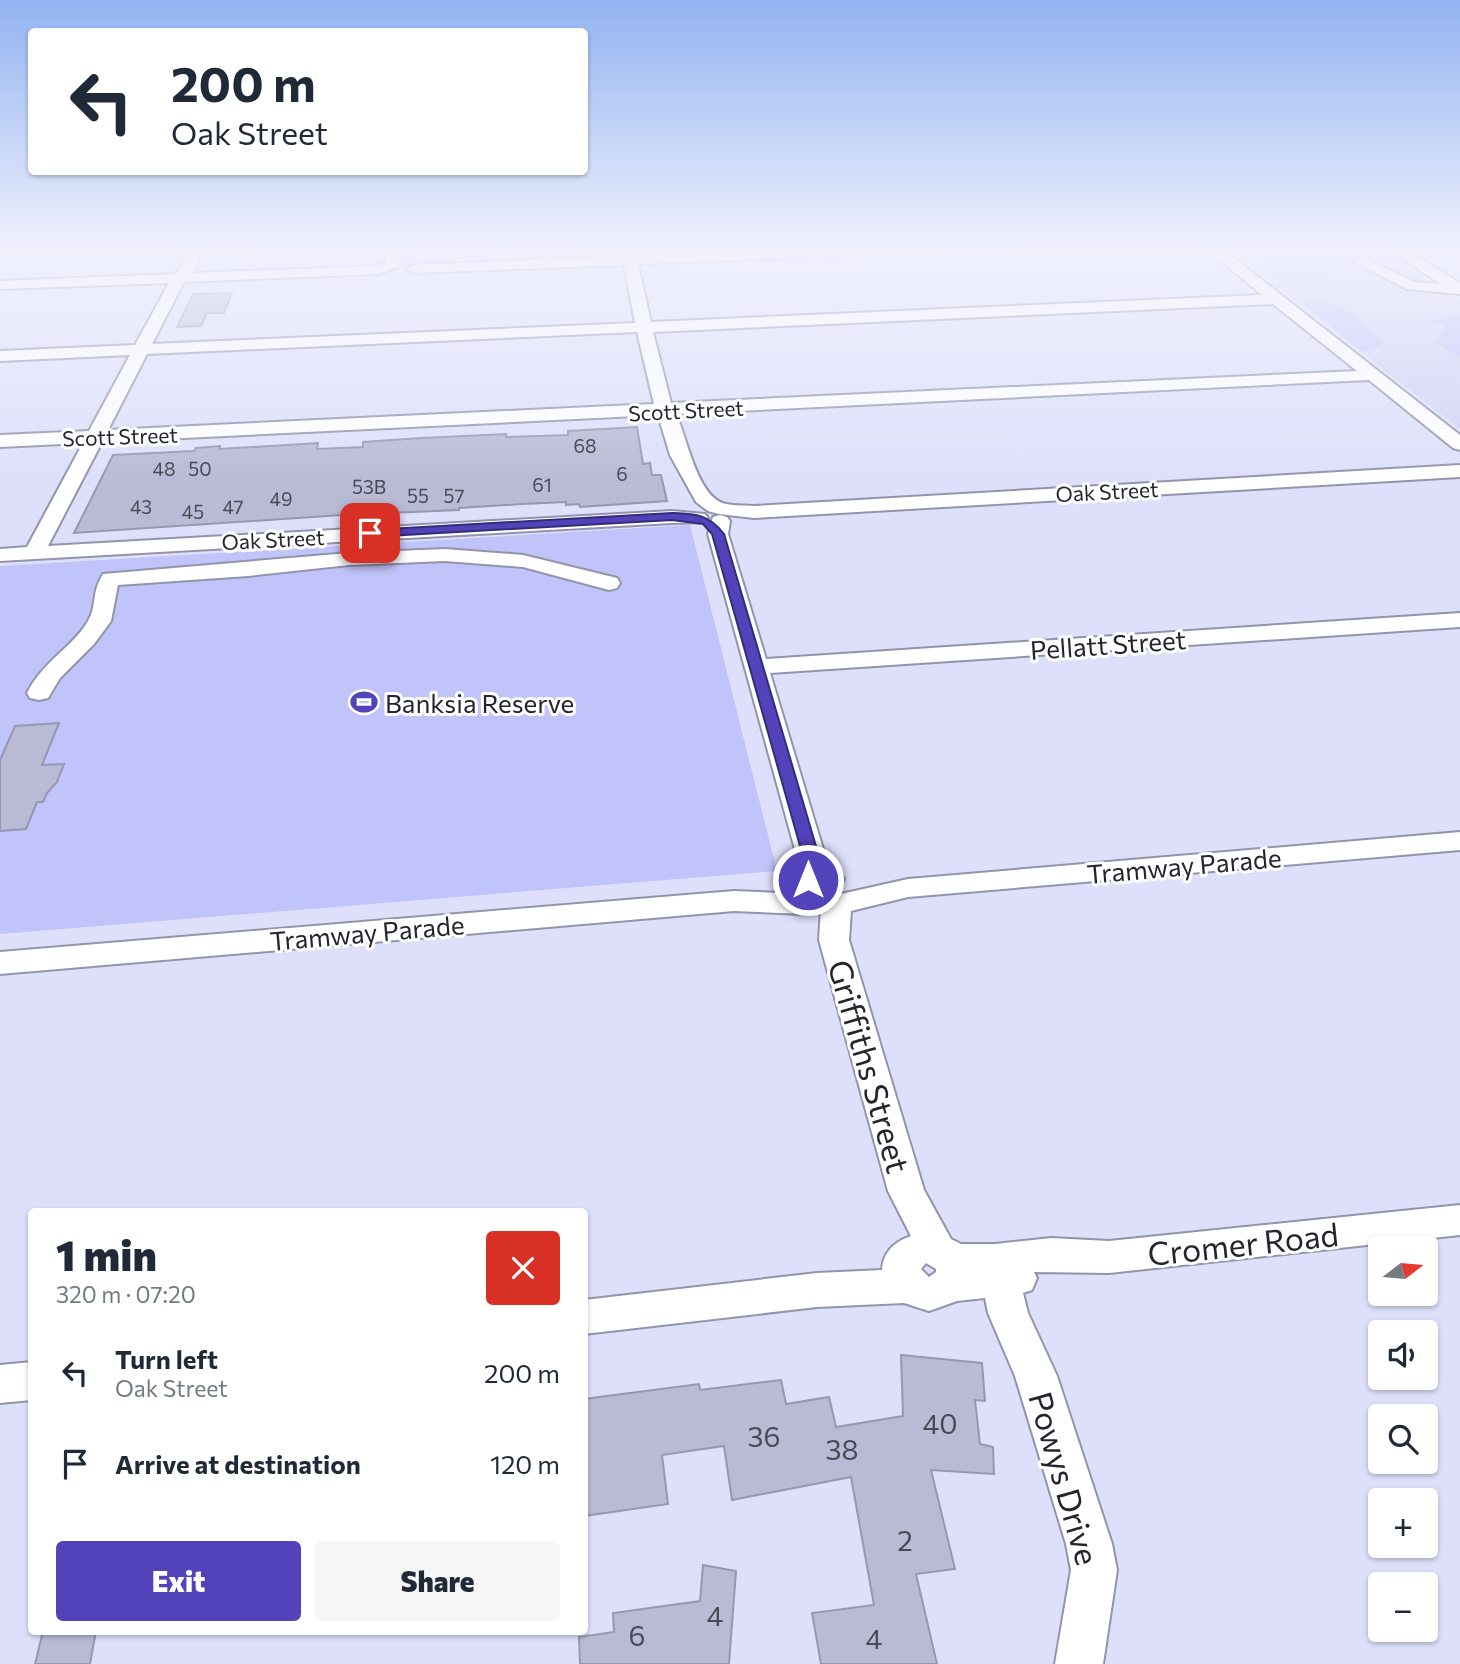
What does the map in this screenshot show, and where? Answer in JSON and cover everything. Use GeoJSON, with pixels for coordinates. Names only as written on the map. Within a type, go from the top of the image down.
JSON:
{"type":"FeatureCollection","features":[{"type":"Feature","properties":{"kind":"street"},"geometry":{"type":"LineString","coordinates":[[34,553],[155,326]]}},
{"type":"Feature","properties":{"kind":"street"},"geometry":{"type":"LineString","coordinates":[[0,356],[672,326]]}},
{"type":"Feature","properties":{"kind":"street"},"geometry":{"type":"LineString","coordinates":[[1310,326],[1460,444]]}},
{"type":"Feature","properties":{"kind":"street","name":"Griffiths Street"},"geometry":{"type":"LineString","coordinates":[[642,327],[659,396],[672,425],[679,455],[711,515],[757,667],[927,1265]]}},
{"type":"Feature","properties":{"kind":"street","name":"Scott Street"},"geometry":{"type":"LineString","coordinates":[[0,441],[665,411],[1372,374]]}},
{"type":"Feature","properties":{"kind":"street","name":"Oak Street"},"geometry":{"type":"LineString","coordinates":[[0,555],[1460,471]]}},
{"type":"Feature","properties":{"kind":"street"},"geometry":{"type":"LineString","coordinates":[[167,575],[178,544]]}},
{"type":"Feature","properties":{"kind":"street"},"geometry":{"type":"LineString","coordinates":[[39,693],[45,678],[79,646],[102,619],[103,590],[110,579],[349,559],[445,555],[523,561],[609,583]]}},
{"type":"Feature","properties":{"kind":"street","name":"Pellatt Street"},"geometry":{"type":"LineString","coordinates":[[757,667],[1460,620]]}},
{"type":"Feature","properties":{"kind":"street","name":"Tramway Parade"},"geometry":{"type":"LineString","coordinates":[[0,963],[1460,841]]}},
{"type":"Feature","properties":{"kind":"street","name":"Cromer Road"},"geometry":{"type":"LineString","coordinates":[[588,1317],[817,1290],[927,1265],[1057,1272],[1110,1257],[1460,1220]]}},
{"type":"Feature","properties":{"kind":"street","name":"Powys Drive"},"geometry":{"type":"LineString","coordinates":[[1006,1269],[1016,1335],[1036,1376],[1089,1544],[1094,1570],[1079,1664]]}},
{"type":"Feature","properties":{"kind":"street"},"geometry":{"type":"LineString","coordinates":[[0,1384],[28,1381]]}},
{"type":"Feature","properties":{"kind":"shaded area"},"geometry":{"type":"Polygon","coordinates":[[[1328,326],[1460,326],[1460,429],[1328,326]]]}},
{"type":"Feature","properties":{"kind":"shaded area"},"geometry":{"type":"Polygon","coordinates":[[[1330,326],[1366,326],[1384,343],[1371,350],[1362,351],[1330,326]]]}},
{"type":"Feature","properties":{"kind":"shaded area"},"geometry":{"type":"Polygon","coordinates":[[[1446,326],[1460,326],[1460,357],[1436,343],[1446,326]]]}},
{"type":"Feature","properties":{"kind":"shaded area","name":"Banksia Reserve"},"geometry":{"type":"Polygon","coordinates":[[[690,525],[777,871],[0,934],[0,566],[690,525]]]}},
{"type":"Feature","properties":{"kind":"building"},"geometry":{"type":"Polygon","coordinates":[[[637,427],[643,464],[650,463],[652,475],[661,475],[667,501],[580,507],[579,504],[566,505],[566,502],[522,504],[74,533],[113,455],[194,451],[196,448],[220,446],[219,449],[318,443],[317,449],[363,447],[363,442],[506,434],[506,437],[568,435],[568,431],[637,427]]]}},
{"type":"Feature","properties":{"kind":"building"},"geometry":{"type":"Polygon","coordinates":[[[59,723],[42,765],[64,764],[57,782],[43,802],[37,802],[26,829],[0,831],[0,760],[15,726],[59,723]]]}},
{"type":"Feature","properties":{"kind":"building"},"geometry":{"type":"Polygon","coordinates":[[[901,1355],[982,1363],[985,1401],[975,1400],[980,1444],[993,1447],[994,1474],[931,1470],[955,1569],[916,1574],[937,1664],[821,1664],[812,1613],[874,1605],[851,1477],[732,1500],[724,1446],[662,1455],[668,1504],[588,1515],[588,1398],[699,1384],[700,1390],[781,1380],[786,1404],[829,1397],[836,1427],[903,1416],[901,1355]]]}},
{"type":"Feature","properties":{"kind":"building"},"geometry":{"type":"Polygon","coordinates":[[[703,1565],[736,1571],[729,1664],[580,1664],[579,1637],[614,1632],[613,1613],[700,1601],[703,1565]]]}},
{"type":"Feature","properties":{"kind":"building"},"geometry":{"type":"Polygon","coordinates":[[[42,1635],[95,1635],[90,1664],[35,1664],[42,1635]]]}},
{"type":"Feature","properties":{"kind":"place","name":"Banksia Reserve"},"geometry":{"type":"Point","coordinates":[364,702]}},
{"type":"Feature","properties":{"kind":"route"},"geometry":{"type":"LineString","coordinates":[[370,533],[672,517],[707,521],[718,534],[810,853],[808,880]]}}]}
